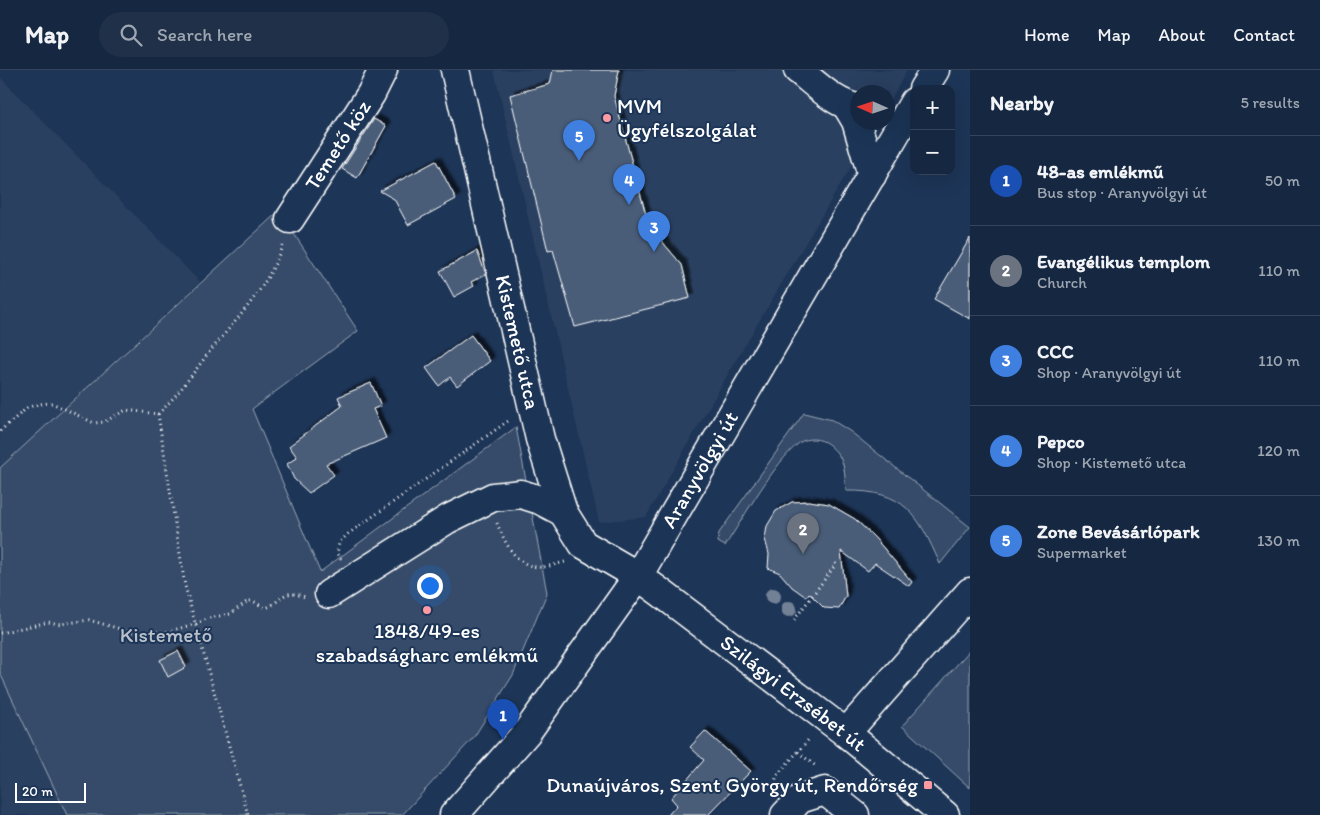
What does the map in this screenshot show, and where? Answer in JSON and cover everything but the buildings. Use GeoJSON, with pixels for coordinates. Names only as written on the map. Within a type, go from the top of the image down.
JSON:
{"type":"FeatureCollection","features":[{"type":"Feature","properties":{"kind":"street","name":"Temető köz"},"geometry":{"type":"LineString","coordinates":[[290,219],[371,94],[382,70]]}},
{"type":"Feature","properties":{"kind":"street","name":"Kistemető utca"},"geometry":{"type":"LineString","coordinates":[[455,70],[532,404],[563,512],[583,544],[638,576]]}},
{"type":"Feature","properties":{"kind":"street"},"geometry":{"type":"LineString","coordinates":[[798,70],[850,106]]}},
{"type":"Feature","properties":{"kind":"street","name":"Aranyvölgyi út"},"geometry":{"type":"LineString","coordinates":[[454,815],[527,732],[638,576],[872,174],[909,101],[935,70]]}},
{"type":"Feature","properties":{"kind":"street"},"geometry":{"type":"LineString","coordinates":[[859,130],[872,174]]}},
{"type":"Feature","properties":{"kind":"street"},"geometry":{"type":"LineString","coordinates":[[319,596],[354,577],[448,519],[493,497],[521,494],[540,500],[563,512]]}},
{"type":"Feature","properties":{"kind":"street","name":"Szilágyi Erzsébet út"},"geometry":{"type":"LineString","coordinates":[[638,576],[846,733],[945,815]]}},
{"type":"Feature","properties":{"kind":"street"},"geometry":{"type":"LineString","coordinates":[[846,733],[970,592]]}},
{"type":"Feature","properties":{"kind":"street"},"geometry":{"type":"LineString","coordinates":[[778,805],[825,791],[855,815]]}},
{"type":"Feature","properties":{"kind":"path"},"geometry":{"type":"LineString","coordinates":[[158,414],[176,396],[260,291],[280,255],[290,219]]}},
{"type":"Feature","properties":{"kind":"path"},"geometry":{"type":"LineString","coordinates":[[0,430],[27,408],[38,404],[52,403],[94,423],[104,422],[126,410],[158,414]]}},
{"type":"Feature","properties":{"kind":"path"},"geometry":{"type":"LineString","coordinates":[[354,577],[337,554],[340,543],[348,534],[532,404]]}},
{"type":"Feature","properties":{"kind":"path"},"geometry":{"type":"LineString","coordinates":[[158,414],[185,586],[248,815]]}},
{"type":"Feature","properties":{"kind":"path"},"geometry":{"type":"LineString","coordinates":[[493,497],[501,533],[522,562],[538,567],[573,560]]}},
{"type":"Feature","properties":{"kind":"path"},"geometry":{"type":"LineString","coordinates":[[794,620],[836,564],[833,561]]}},
{"type":"Feature","properties":{"kind":"path"},"geometry":{"type":"LineString","coordinates":[[0,633],[48,622],[61,624],[89,620],[131,632],[165,632],[196,624],[209,618],[230,614],[248,601],[253,601],[264,608],[282,596],[293,592],[319,596]]}},
{"type":"Feature","properties":{"kind":"path"},"geometry":{"type":"LineString","coordinates":[[778,805],[776,775],[810,738]]}},
{"type":"Feature","properties":{"kind":"shaded area"},"geometry":{"type":"Polygon","coordinates":[[[494,70],[907,70],[895,92],[895,85],[850,85],[850,130],[873,130],[736,360],[646,517],[599,522],[494,70]]]}},
{"type":"Feature","properties":{"kind":"shaded area"},"geometry":{"type":"Polygon","coordinates":[[[0,77],[200,282],[0,468],[0,77]]]}},
{"type":"Feature","properties":{"kind":"shaded area"},"geometry":{"type":"Polygon","coordinates":[[[0,673],[48,769],[67,815],[0,815],[0,673]]]}},
{"type":"Feature","properties":{"kind":"green space","name":"Kistemető"},"geometry":{"type":"Polygon","coordinates":[[[279,211],[358,331],[252,409],[320,572],[516,427],[547,593],[513,675],[474,737],[402,815],[67,815],[0,673],[0,468],[279,211]]]}},
{"type":"Feature","properties":{"kind":"green space"},"geometry":{"type":"Polygon","coordinates":[[[804,413],[832,420],[851,432],[970,527],[940,564],[924,531],[907,508],[896,500],[882,495],[846,491],[843,464],[838,454],[828,444],[814,439],[802,441],[789,452],[750,506],[725,546],[718,542],[719,533],[804,413]]]}},
{"type":"Feature","properties":{"kind":"green space"},"geometry":{"type":"Polygon","coordinates":[[[970,650],[970,788],[902,726],[970,650]]]}},
{"type":"Feature","properties":{"kind":"place","name":"MVM Ügyfélszolgálat"},"geometry":{"type":"Point","coordinates":[607,118]}},
{"type":"Feature","properties":{"kind":"place","name":"Zone Bevásárlópark"},"geometry":{"type":"Point","coordinates":[579,161]}},
{"type":"Feature","properties":{"kind":"place","name":"Pepco"},"geometry":{"type":"Point","coordinates":[629,205]}},
{"type":"Feature","properties":{"kind":"place","name":"CCC"},"geometry":{"type":"Point","coordinates":[654,252]}},
{"type":"Feature","properties":{"kind":"place","name":"Evangélikus templom"},"geometry":{"type":"Point","coordinates":[803,554]}},
{"type":"Feature","properties":{"kind":"place","name":"1848/49-es szabadságharc emlékmű"},"geometry":{"type":"Point","coordinates":[427,610]}},
{"type":"Feature","properties":{"kind":"place","name":"48-as emlékmű"},"geometry":{"type":"Point","coordinates":[503,740]}},
{"type":"Feature","properties":{"kind":"place","name":"Dunaújváros, Szent György út, Rendőrség"},"geometry":{"type":"Point","coordinates":[928,785]}}]}
